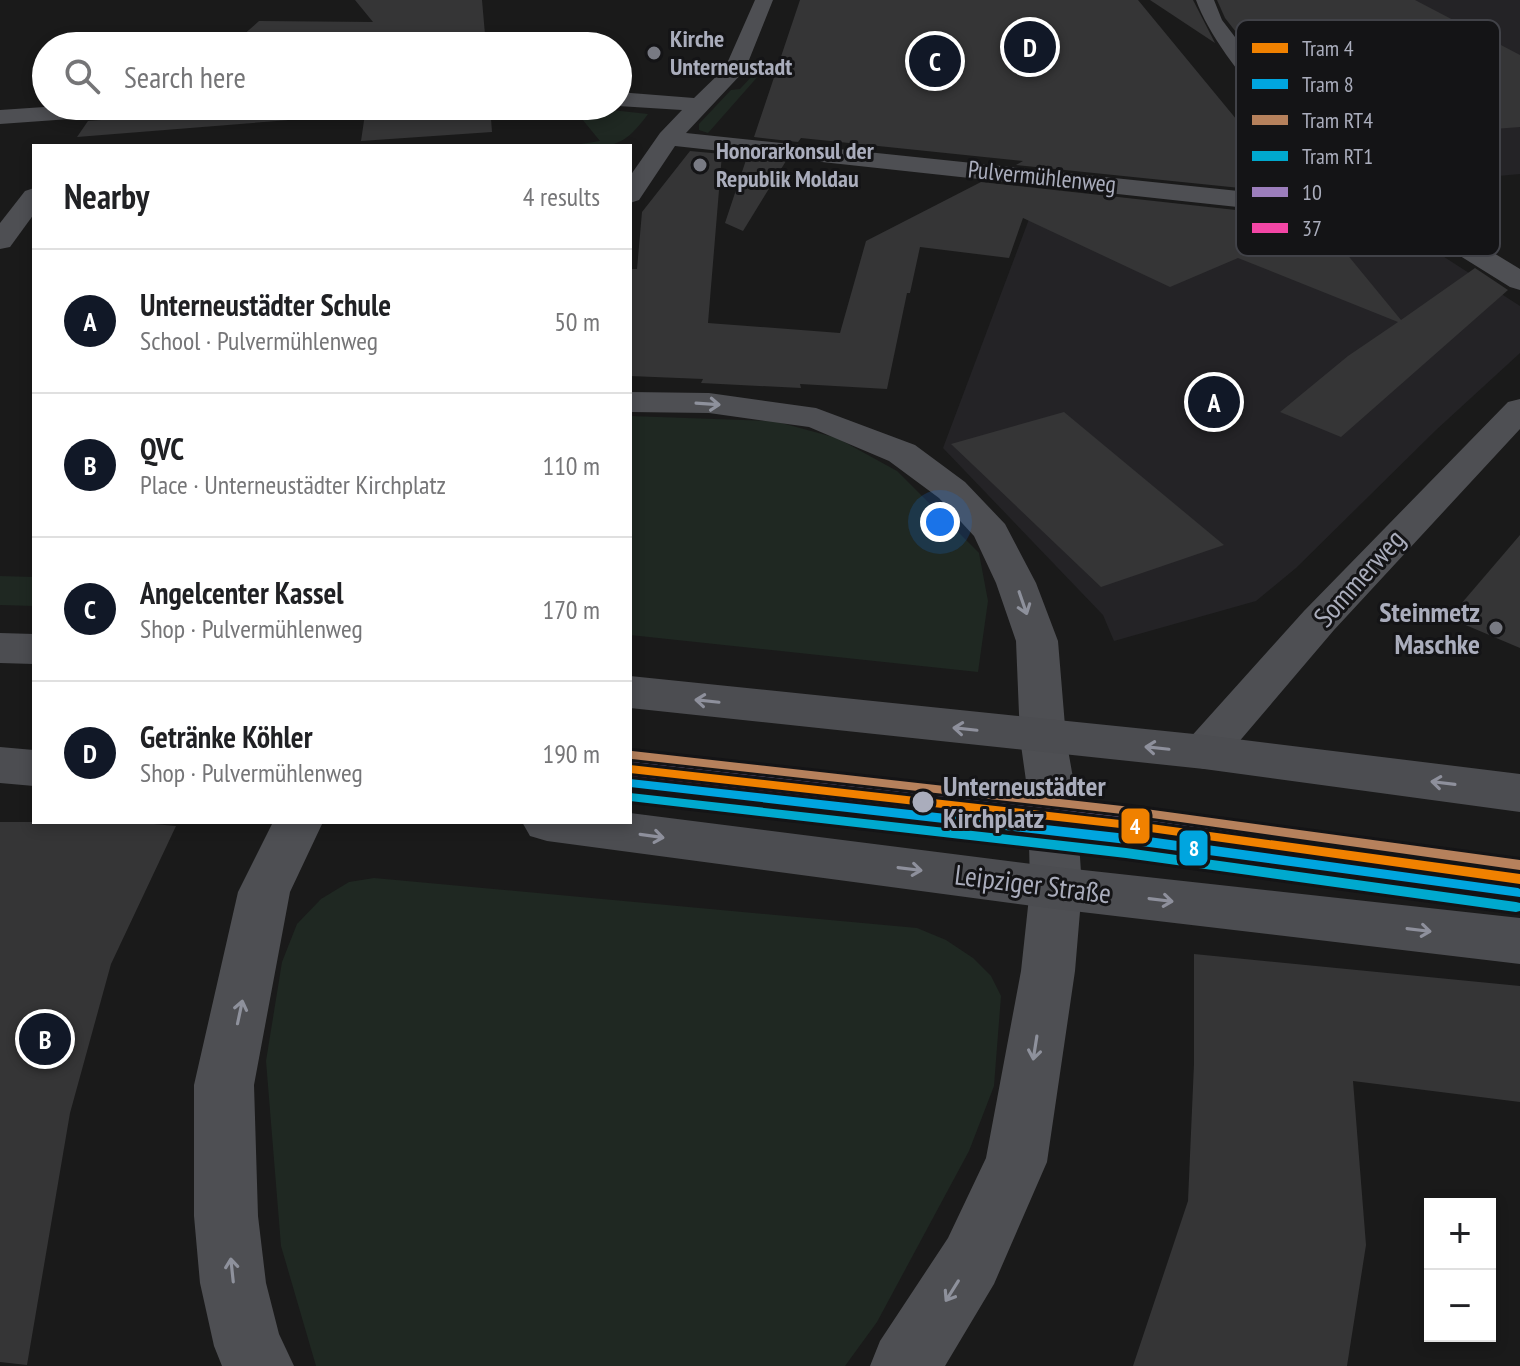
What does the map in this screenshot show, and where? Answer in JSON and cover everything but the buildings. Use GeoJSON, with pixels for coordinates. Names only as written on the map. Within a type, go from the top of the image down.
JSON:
{"type":"FeatureCollection","features":[{"type":"Feature","properties":{"kind":"main road"},"geometry":{"type":"LineString","coordinates":[[0,648],[32,649]]}},
{"type":"Feature","properties":{"kind":"main road"},"geometry":{"type":"LineString","coordinates":[[632,692],[1043,738],[1204,752],[1520,793]]}},
{"type":"Feature","properties":{"kind":"main road"},"geometry":{"type":"LineString","coordinates":[[0,765],[32,768]]}},
{"type":"Feature","properties":{"kind":"main road","name":"Leipziger Straße"},"geometry":{"type":"LineString","coordinates":[[562,824],[1056,888],[1520,941]]}},
{"type":"Feature","properties":{"kind":"street"},"geometry":{"type":"LineString","coordinates":[[632,192],[668,138],[734,70],[764,0]]}},
{"type":"Feature","properties":{"kind":"street"},"geometry":{"type":"LineString","coordinates":[[1205,0],[1213,21],[1236,53]]}},
{"type":"Feature","properties":{"kind":"street"},"geometry":{"type":"LineString","coordinates":[[632,100],[700,105]]}},
{"type":"Feature","properties":{"kind":"street"},"geometry":{"type":"LineString","coordinates":[[0,117],[32,115]]}},
{"type":"Feature","properties":{"kind":"street"},"geometry":{"type":"LineString","coordinates":[[81,133],[90,120]]}},
{"type":"Feature","properties":{"kind":"street","name":"Pulvermühlenweg"},"geometry":{"type":"LineString","coordinates":[[668,138],[1236,199]]}},
{"type":"Feature","properties":{"kind":"street"},"geometry":{"type":"LineString","coordinates":[[0,241],[32,199]]}},
{"type":"Feature","properties":{"kind":"street"},"geometry":{"type":"LineString","coordinates":[[1478,256],[1520,281]]}},
{"type":"Feature","properties":{"kind":"street"},"geometry":{"type":"LineString","coordinates":[[632,402],[709,403],[816,418],[902,453],[952,490],[991,532],[1016,583],[1037,641],[1043,738],[1052,795],[1056,888],[1048,971],[1016,1162],[971,1261],[905,1366]]}},
{"type":"Feature","properties":{"kind":"street","name":"Sommerweg"},"geometry":{"type":"LineString","coordinates":[[1204,752],[1241,706],[1414,517],[1520,409]]}},
{"type":"Feature","properties":{"kind":"street"},"geometry":{"type":"LineString","coordinates":[[246,1359],[226,1216],[224,1085],[264,892],[297,824]]}},
{"type":"Feature","properties":{"kind":"shaded area"},"geometry":{"type":"Polygon","coordinates":[[[1226,0],[1520,0],[1520,174],[1500,176],[1500,20],[1236,20],[1236,26],[1226,0]]]}},
{"type":"Feature","properties":{"kind":"shaded area"},"geometry":{"type":"Polygon","coordinates":[[[754,74],[760,74],[708,133],[699,130],[699,124],[731,90],[740,89],[754,74]]]}},
{"type":"Feature","properties":{"kind":"shaded area"},"geometry":{"type":"Polygon","coordinates":[[[632,112],[648,114],[630,135],[614,144],[581,144],[600,141],[583,120],[632,120],[632,112]]]}},
{"type":"Feature","properties":{"kind":"shaded area"},"geometry":{"type":"Polygon","coordinates":[[[1040,190],[1236,211],[1236,256],[1443,256],[1520,306],[1520,353],[1436,430],[1296,568],[1256,601],[1114,641],[1103,615],[943,448],[1040,190]]]}},
{"type":"Feature","properties":{"kind":"shaded area"},"geometry":{"type":"Polygon","coordinates":[[[632,416],[774,421],[837,438],[897,471],[979,553],[988,601],[978,672],[632,635],[632,416]]]}},
{"type":"Feature","properties":{"kind":"shaded area"},"geometry":{"type":"Polygon","coordinates":[[[0,576],[32,577],[32,606],[0,605],[0,576]]]}},
{"type":"Feature","properties":{"kind":"shaded area"},"geometry":{"type":"Polygon","coordinates":[[[374,878],[917,928],[946,940],[973,958],[991,976],[1001,996],[994,1086],[969,1151],[877,1322],[845,1366],[316,1366],[281,1246],[266,1061],[282,962],[297,924],[321,899],[349,882],[374,878]]]}},
{"type":"Feature","properties":{"kind":"tram line","name":"RT4"},"geometry":{"type":"LineString","coordinates":[[632,755],[1131,811],[1520,865]]}},
{"type":"Feature","properties":{"kind":"tram line","name":"4"},"geometry":{"type":"LineString","coordinates":[[632,769],[1129,825],[1520,879]]}},
{"type":"Feature","properties":{"kind":"tram line","name":"8"},"geometry":{"type":"LineString","coordinates":[[632,783],[1127,839],[1518,893]]}},
{"type":"Feature","properties":{"kind":"tram line","name":"RT1"},"geometry":{"type":"LineString","coordinates":[[632,797],[1126,853],[1516,907]]}},
{"type":"Feature","properties":{"kind":"transit line","name":"10"},"geometry":{"type":"LineString","coordinates":[[632,758],[1053,805],[1520,868]]}},
{"type":"Feature","properties":{"kind":"transit line","name":"37"},"geometry":{"type":"LineString","coordinates":[[632,772],[1051,819],[1518,882]]}},
{"type":"Feature","properties":{"kind":"place","name":"Getränke Köhler"},"geometry":{"type":"Point","coordinates":[1030,47]}},
{"type":"Feature","properties":{"kind":"place","name":"Kirche Unterneustadt"},"geometry":{"type":"Point","coordinates":[654,53]}},
{"type":"Feature","properties":{"kind":"place","name":"Angelcenter Kassel"},"geometry":{"type":"Point","coordinates":[935,61]}},
{"type":"Feature","properties":{"kind":"place","name":"Honorarkonsul der Republik Moldau"},"geometry":{"type":"Point","coordinates":[700,165]}},
{"type":"Feature","properties":{"kind":"place","name":"Unterneustädter Schule"},"geometry":{"type":"Point","coordinates":[1214,402]}},
{"type":"Feature","properties":{"kind":"place","name":"Steinmetz Maschke"},"geometry":{"type":"Point","coordinates":[1496,628]}},
{"type":"Feature","properties":{"kind":"place","name":"Unterneustädter Kirchplatz"},"geometry":{"type":"Point","coordinates":[923,802]}},
{"type":"Feature","properties":{"kind":"place","name":"QVC"},"geometry":{"type":"Point","coordinates":[45,1039]}}]}
